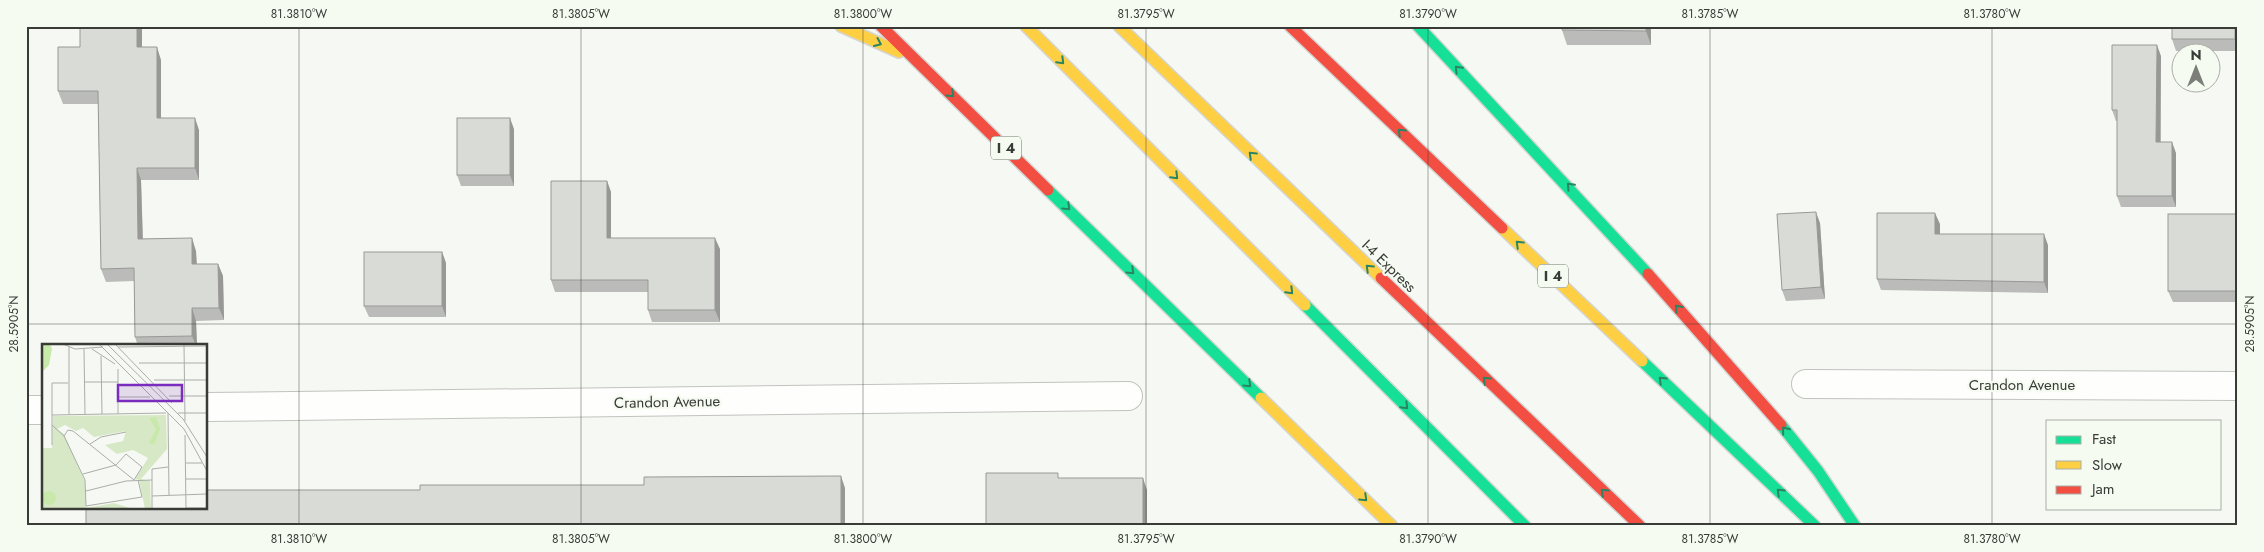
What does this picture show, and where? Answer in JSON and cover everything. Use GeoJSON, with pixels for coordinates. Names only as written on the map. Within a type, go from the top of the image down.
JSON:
{"type":"FeatureCollection","features":[{"type":"Feature","properties":{"kind":"highway"},"geometry":{"type":"LineString","coordinates":[[841,26],[916,60]]}},
{"type":"Feature","properties":{"kind":"highway","name":"I 4"},"geometry":{"type":"LineString","coordinates":[[880,26],[1392,526]]}},
{"type":"Feature","properties":{"kind":"highway"},"geometry":{"type":"LineString","coordinates":[[1026,26],[1525,526]]}},
{"type":"Feature","properties":{"kind":"highway","name":"I-4 Express"},"geometry":{"type":"LineString","coordinates":[[1119,26],[1640,526]]}},
{"type":"Feature","properties":{"kind":"highway","name":"I 4"},"geometry":{"type":"LineString","coordinates":[[1290,26],[1815,526]]}},
{"type":"Feature","properties":{"kind":"highway"},"geometry":{"type":"LineString","coordinates":[[1418,26],[1573,189],[1754,393],[1833,490],[1855,526]]}},
{"type":"Feature","properties":{"kind":"street","name":"Crandon Avenue"},"geometry":{"type":"LineString","coordinates":[[1806,384],[2238,386]]}},
{"type":"Feature","properties":{"kind":"street","name":"Crandon Avenue"},"geometry":{"type":"LineString","coordinates":[[208,408],[1128,396]]}},
{"type":"Feature","properties":{"kind":"street"},"geometry":{"type":"LineString","coordinates":[[26,410],[42,410]]}},
{"type":"Feature","properties":{"kind":"building"},"geometry":{"type":"Polygon","coordinates":[[[80,26],[137,26],[137,47],[157,47],[157,118],[195,118],[195,168],[137,168],[138,239],[192,238],[192,264],[218,264],[219,308],[192,308],[192,336],[135,337],[134,268],[101,269],[98,91],[58,91],[58,47],[80,47],[80,26]]]}},
{"type":"Feature","properties":{"kind":"building"},"geometry":{"type":"Polygon","coordinates":[[[1562,26],[1646,26],[1646,31],[1562,30],[1562,26]]]}},
{"type":"Feature","properties":{"kind":"building"},"geometry":{"type":"Polygon","coordinates":[[[2172,26],[2235,26],[2235,39],[2172,39],[2172,26]]]}},
{"type":"Feature","properties":{"kind":"building"},"geometry":{"type":"Polygon","coordinates":[[[2112,45],[2157,45],[2156,142],[2172,142],[2172,196],[2117,196],[2117,110],[2112,110],[2112,45]]]}},
{"type":"Feature","properties":{"kind":"building"},"geometry":{"type":"Polygon","coordinates":[[[457,118],[510,118],[510,175],[457,175],[457,118]]]}},
{"type":"Feature","properties":{"kind":"building"},"geometry":{"type":"Polygon","coordinates":[[[551,181],[607,181],[607,238],[715,238],[715,310],[648,310],[648,280],[551,280],[551,181]]]}},
{"type":"Feature","properties":{"kind":"building"},"geometry":{"type":"Polygon","coordinates":[[[1816,212],[1821,287],[1782,290],[1777,214],[1816,212]]]}},
{"type":"Feature","properties":{"kind":"building"},"geometry":{"type":"Polygon","coordinates":[[[1877,213],[1935,213],[1935,234],[2044,234],[2044,282],[1877,279],[1877,213]]]}},
{"type":"Feature","properties":{"kind":"building"},"geometry":{"type":"Polygon","coordinates":[[[2168,214],[2238,214],[2238,291],[2168,291],[2168,214]]]}},
{"type":"Feature","properties":{"kind":"building"},"geometry":{"type":"Polygon","coordinates":[[[364,252],[442,252],[442,306],[364,306],[364,252]]]}},
{"type":"Feature","properties":{"kind":"building"},"geometry":{"type":"Polygon","coordinates":[[[986,473],[1058,473],[1058,478],[1143,478],[1143,526],[986,526],[986,473]]]}},
{"type":"Feature","properties":{"kind":"building"},"geometry":{"type":"Polygon","coordinates":[[[841,476],[841,526],[86,526],[86,510],[208,510],[208,490],[420,490],[420,485],[644,485],[644,477],[841,476]]]}},
{"type":"Feature","properties":{"kind":"traffic: fast"},"geometry":{"type":"LineString","coordinates":[[1418,26],[1648,274]]}},
{"type":"Feature","properties":{"kind":"traffic: fast"},"geometry":{"type":"LineString","coordinates":[[1048,190],[1261,398]]}},
{"type":"Feature","properties":{"kind":"traffic: fast"},"geometry":{"type":"LineString","coordinates":[[1305,305],[1525,526]]}},
{"type":"Feature","properties":{"kind":"traffic: fast"},"geometry":{"type":"LineString","coordinates":[[1642,361],[1815,526]]}},
{"type":"Feature","properties":{"kind":"traffic: fast"},"geometry":{"type":"LineString","coordinates":[[1781,425],[1818,471],[1855,526]]}},
{"type":"Feature","properties":{"kind":"traffic: slow"},"geometry":{"type":"LineString","coordinates":[[841,26],[899,52]]}},
{"type":"Feature","properties":{"kind":"traffic: slow"},"geometry":{"type":"LineString","coordinates":[[1026,26],[1305,305]]}},
{"type":"Feature","properties":{"kind":"traffic: slow"},"geometry":{"type":"LineString","coordinates":[[1119,26],[1381,278]]}},
{"type":"Feature","properties":{"kind":"traffic: slow"},"geometry":{"type":"LineString","coordinates":[[1502,228],[1642,361]]}},
{"type":"Feature","properties":{"kind":"traffic: slow"},"geometry":{"type":"LineString","coordinates":[[1261,398],[1392,526]]}},
{"type":"Feature","properties":{"kind":"traffic: jam"},"geometry":{"type":"LineString","coordinates":[[881,26],[1048,190]]}},
{"type":"Feature","properties":{"kind":"traffic: jam"},"geometry":{"type":"LineString","coordinates":[[1290,26],[1502,228]]}},
{"type":"Feature","properties":{"kind":"traffic: jam"},"geometry":{"type":"LineString","coordinates":[[1648,274],[1781,425]]}},
{"type":"Feature","properties":{"kind":"traffic: jam"},"geometry":{"type":"LineString","coordinates":[[1381,278],[1640,526]]}}]}
